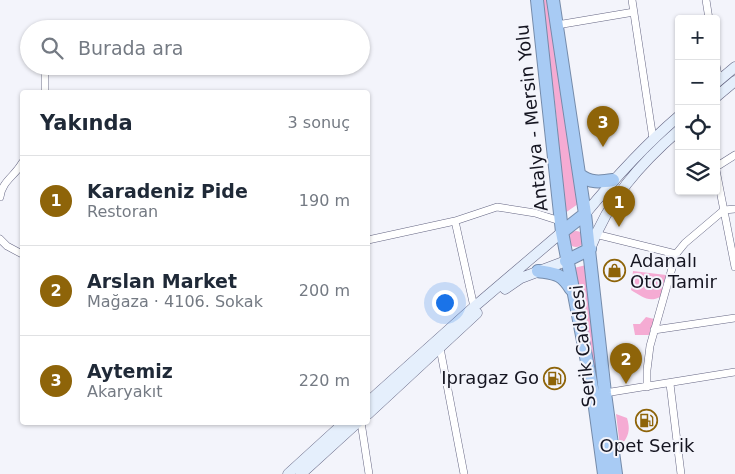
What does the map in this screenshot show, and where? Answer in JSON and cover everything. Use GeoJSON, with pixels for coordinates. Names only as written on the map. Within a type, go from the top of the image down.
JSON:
{"type":"FeatureCollection","features":[{"type":"Feature","properties":{"kind":"highway","name":"Antalya - Mersin Yolu"},"geometry":{"type":"LineString","coordinates":[[537,0],[561,227]]}},
{"type":"Feature","properties":{"kind":"highway","name":"Antalya - Mersin Yolu"},"geometry":{"type":"LineString","coordinates":[[553,0],[585,214]]}},
{"type":"Feature","properties":{"kind":"highway"},"geometry":{"type":"LineString","coordinates":[[580,174],[593,181],[613,180]]}},
{"type":"Feature","properties":{"kind":"highway"},"geometry":{"type":"LineString","coordinates":[[561,227],[585,214]]}},
{"type":"Feature","properties":{"kind":"highway","name":"Serik Caddesi"},"geometry":{"type":"LineString","coordinates":[[585,214],[616,474]]}},
{"type":"Feature","properties":{"kind":"highway","name":"Serik Caddesi"},"geometry":{"type":"LineString","coordinates":[[561,227],[566,261],[593,393],[604,474]]}},
{"type":"Feature","properties":{"kind":"highway"},"geometry":{"type":"LineString","coordinates":[[566,261],[590,249]]}},
{"type":"Feature","properties":{"kind":"highway"},"geometry":{"type":"LineString","coordinates":[[538,271],[558,274],[564,278],[573,292]]}},
{"type":"Feature","properties":{"kind":"main road"},"geometry":{"type":"LineString","coordinates":[[720,80],[735,67]]}},
{"type":"Feature","properties":{"kind":"main road"},"geometry":{"type":"LineString","coordinates":[[720,94],[735,81]]}},
{"type":"Feature","properties":{"kind":"main road"},"geometry":{"type":"LineString","coordinates":[[585,214],[613,180],[675,120]]}},
{"type":"Feature","properties":{"kind":"main road"},"geometry":{"type":"LineString","coordinates":[[590,249],[595,234],[616,196],[645,162],[675,134]]}},
{"type":"Feature","properties":{"kind":"main road"},"geometry":{"type":"LineString","coordinates":[[370,400],[561,227]]}},
{"type":"Feature","properties":{"kind":"main road"},"geometry":{"type":"LineString","coordinates":[[370,412],[506,288],[521,278],[566,261]]}},
{"type":"Feature","properties":{"kind":"main road"},"geometry":{"type":"LineString","coordinates":[[288,474],[342,425]]}},
{"type":"Feature","properties":{"kind":"main road"},"geometry":{"type":"LineString","coordinates":[[301,474],[357,425]]}},
{"type":"Feature","properties":{"kind":"street"},"geometry":{"type":"LineString","coordinates":[[632,0],[653,139]]}},
{"type":"Feature","properties":{"kind":"street"},"geometry":{"type":"LineString","coordinates":[[706,0],[708,15]]}},
{"type":"Feature","properties":{"kind":"street"},"geometry":{"type":"LineString","coordinates":[[557,25],[634,12]]}},
{"type":"Feature","properties":{"kind":"street"},"geometry":{"type":"LineString","coordinates":[[44,90],[45,75]]}},
{"type":"Feature","properties":{"kind":"street"},"geometry":{"type":"LineString","coordinates":[[720,165],[735,155]]}},
{"type":"Feature","properties":{"kind":"street"},"geometry":{"type":"LineString","coordinates":[[0,198],[3,185],[20,166]]}},
{"type":"Feature","properties":{"kind":"street"},"geometry":{"type":"LineString","coordinates":[[720,189],[735,267]]}},
{"type":"Feature","properties":{"kind":"street"},"geometry":{"type":"LineString","coordinates":[[370,240],[455,221],[501,207],[535,213],[561,227]]}},
{"type":"Feature","properties":{"kind":"street"},"geometry":{"type":"LineString","coordinates":[[647,387],[648,356],[676,254],[685,243],[724,210],[735,209]]}},
{"type":"Feature","properties":{"kind":"street"},"geometry":{"type":"LineString","coordinates":[[455,221],[474,307]]}},
{"type":"Feature","properties":{"kind":"street"},"geometry":{"type":"LineString","coordinates":[[595,234],[676,254]]}},
{"type":"Feature","properties":{"kind":"street"},"geometry":{"type":"LineString","coordinates":[[0,240],[6,246],[20,253]]}},
{"type":"Feature","properties":{"kind":"street"},"geometry":{"type":"LineString","coordinates":[[654,330],[735,318]]}},
{"type":"Feature","properties":{"kind":"street"},"geometry":{"type":"LineString","coordinates":[[440,348],[464,474]]}},
{"type":"Feature","properties":{"kind":"street"},"geometry":{"type":"LineString","coordinates":[[605,393],[735,372]]}},
{"type":"Feature","properties":{"kind":"street"},"geometry":{"type":"LineString","coordinates":[[670,384],[681,474]]}},
{"type":"Feature","properties":{"kind":"street"},"geometry":{"type":"LineString","coordinates":[[361,425],[369,474]]}},
{"type":"Feature","properties":{"kind":"shaded area"},"geometry":{"type":"Polygon","coordinates":[[[542,0],[547,0],[578,204],[565,213],[556,113],[542,0]]]}},
{"type":"Feature","properties":{"kind":"shaded area"},"geometry":{"type":"Polygon","coordinates":[[[576,231],[584,239],[576,247],[568,239],[576,231]]]}},
{"type":"Feature","properties":{"kind":"shaded area"},"geometry":{"type":"Polygon","coordinates":[[[586,265],[612,474],[574,268],[586,265]]]}},
{"type":"Feature","properties":{"kind":"shaded area"},"geometry":{"type":"Polygon","coordinates":[[[633,271],[666,275],[660,297],[649,299],[631,290],[633,271]]]}},
{"type":"Feature","properties":{"kind":"shaded area"},"geometry":{"type":"Polygon","coordinates":[[[646,317],[654,319],[649,335],[635,335],[633,324],[640,324],[646,317]]]}},
{"type":"Feature","properties":{"kind":"shaded area"},"geometry":{"type":"Polygon","coordinates":[[[616,414],[627,418],[629,427],[627,437],[620,447],[616,414]]]}},
{"type":"Feature","properties":{"kind":"place","name":"Aytemiz"},"geometry":{"type":"Point","coordinates":[603,147]}},
{"type":"Feature","properties":{"kind":"place","name":"Karadeniz Pide"},"geometry":{"type":"Point","coordinates":[619,227]}},
{"type":"Feature","properties":{"kind":"place","name":"Adanalı Oto Tamir"},"geometry":{"type":"Point","coordinates":[614,271]}},
{"type":"Feature","properties":{"kind":"place","name":"Ipragaz Go"},"geometry":{"type":"Point","coordinates":[555,378]}},
{"type":"Feature","properties":{"kind":"place","name":"Arslan Market"},"geometry":{"type":"Point","coordinates":[626,384]}},
{"type":"Feature","properties":{"kind":"place","name":"Opet Serik"},"geometry":{"type":"Point","coordinates":[647,421]}}]}
